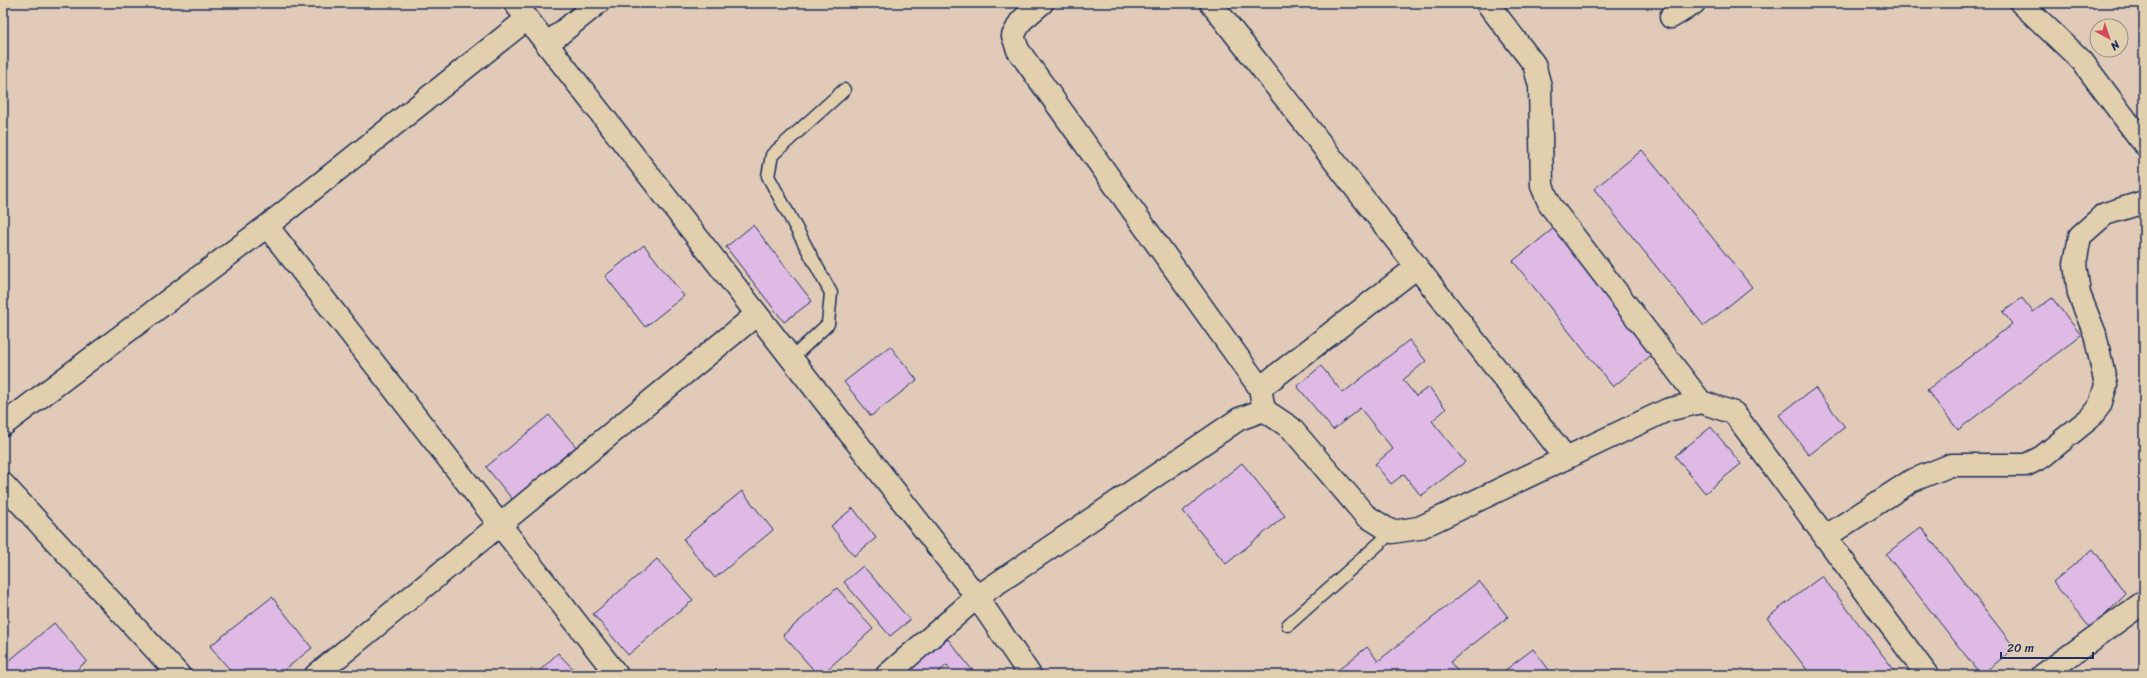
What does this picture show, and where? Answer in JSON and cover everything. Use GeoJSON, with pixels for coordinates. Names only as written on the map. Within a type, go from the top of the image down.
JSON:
{"type":"FeatureCollection","features":[{"type":"Feature","properties":{"kind":"street"},"geometry":{"type":"LineString","coordinates":[[547,44],[598,3]]}},
{"type":"Feature","properties":{"kind":"street"},"geometry":{"type":"LineString","coordinates":[[1042,3],[1021,20],[1012,36],[1018,50],[1260,388],[1264,410],[1291,428],[1365,515],[1392,532],[1419,528],[1667,410],[1701,402],[1734,413],[1927,675]]}},
{"type":"Feature","properties":{"kind":"street"},"geometry":{"type":"LineString","coordinates":[[1211,3],[1566,458]]}},
{"type":"Feature","properties":{"kind":"street"},"geometry":{"type":"LineString","coordinates":[[1487,3],[1534,64],[1540,86],[1542,186],[1550,205],[1701,402]]}},
{"type":"Feature","properties":{"kind":"street"},"geometry":{"type":"LineString","coordinates":[[1671,17],[1694,3]]}},
{"type":"Feature","properties":{"kind":"street"},"geometry":{"type":"LineString","coordinates":[[2021,3],[2082,61],[2144,144]]}},
{"type":"Feature","properties":{"kind":"street"},"geometry":{"type":"LineString","coordinates":[[3,425],[267,226],[521,11],[756,315],[977,597],[1030,675]]}},
{"type":"Feature","properties":{"kind":"street"},"geometry":{"type":"LineString","coordinates":[[1825,537],[1911,481],[1951,465],[2026,465],[2042,458],[2090,418],[2100,405],[2106,384],[2095,334],[2079,294],[2076,264],[2080,236],[2105,214],[2144,202]]}},
{"type":"Feature","properties":{"kind":"street"},"geometry":{"type":"LineString","coordinates":[[267,226],[499,526],[617,675]]}},
{"type":"Feature","properties":{"kind":"street"},"geometry":{"type":"LineString","coordinates":[[1260,388],[1417,267]]}},
{"type":"Feature","properties":{"kind":"street"},"geometry":{"type":"LineString","coordinates":[[316,675],[756,315]]}},
{"type":"Feature","properties":{"kind":"street"},"geometry":{"type":"LineString","coordinates":[[887,675],[977,597],[1239,419],[1264,410]]}},
{"type":"Feature","properties":{"kind":"street"},"geometry":{"type":"LineString","coordinates":[[3,484],[179,675]]}},
{"type":"Feature","properties":{"kind":"street"},"geometry":{"type":"LineString","coordinates":[[2043,675],[2143,605]]}},
{"type":"Feature","properties":{"kind":"lane"},"geometry":{"type":"LineString","coordinates":[[791,359],[828,324],[831,293],[768,176],[772,155],[844,90]]}},
{"type":"Feature","properties":{"kind":"lane"},"geometry":{"type":"LineString","coordinates":[[1288,625],[1392,532]]}},
{"type":"Feature","properties":{"kind":"building"},"geometry":{"type":"Polygon","coordinates":[[[1642,150],[1752,287],[1704,326],[1594,189],[1642,150]]]}},
{"type":"Feature","properties":{"kind":"building"},"geometry":{"type":"Polygon","coordinates":[[[753,225],[812,301],[784,322],[726,247],[753,225]]]}},
{"type":"Feature","properties":{"kind":"building"},"geometry":{"type":"Polygon","coordinates":[[[1554,228],[1654,353],[1613,387],[1513,261],[1554,228]]]}},
{"type":"Feature","properties":{"kind":"building"},"geometry":{"type":"Polygon","coordinates":[[[644,245],[684,296],[645,327],[605,276],[644,245]]]}},
{"type":"Feature","properties":{"kind":"building"},"geometry":{"type":"Polygon","coordinates":[[[2022,298],[2033,312],[2052,298],[2081,335],[1958,430],[1927,390],[2012,324],[2003,312],[2022,298]]]}},
{"type":"Feature","properties":{"kind":"building"},"geometry":{"type":"Polygon","coordinates":[[[1409,340],[1426,361],[1403,380],[1416,396],[1429,387],[1446,409],[1432,421],[1465,462],[1421,496],[1404,474],[1391,484],[1375,464],[1393,449],[1360,408],[1333,430],[1297,386],[1321,366],[1343,393],[1409,340]]]}},
{"type":"Feature","properties":{"kind":"building"},"geometry":{"type":"Polygon","coordinates":[[[890,346],[917,380],[871,416],[844,382],[890,346]]]}},
{"type":"Feature","properties":{"kind":"building"},"geometry":{"type":"Polygon","coordinates":[[[1815,388],[1845,427],[1809,455],[1779,415],[1815,388]]]}},
{"type":"Feature","properties":{"kind":"building"},"geometry":{"type":"Polygon","coordinates":[[[549,415],[577,448],[513,500],[486,467],[549,415]]]}},
{"type":"Feature","properties":{"kind":"building"},"geometry":{"type":"Polygon","coordinates":[[[1711,427],[1741,464],[1705,493],[1675,456],[1711,427]]]}},
{"type":"Feature","properties":{"kind":"building"},"geometry":{"type":"Polygon","coordinates":[[[1242,463],[1285,516],[1226,564],[1183,511],[1242,463]]]}},
{"type":"Feature","properties":{"kind":"building"},"geometry":{"type":"Polygon","coordinates":[[[742,491],[773,530],[715,578],[683,539],[742,491]]]}},
{"type":"Feature","properties":{"kind":"building"},"geometry":{"type":"Polygon","coordinates":[[[853,508],[876,538],[854,556],[831,526],[853,508]]]}},
{"type":"Feature","properties":{"kind":"building"},"geometry":{"type":"Polygon","coordinates":[[[1921,527],[2015,648],[1981,675],[1886,554],[1921,527]]]}},
{"type":"Feature","properties":{"kind":"building"},"geometry":{"type":"Polygon","coordinates":[[[2093,549],[2126,594],[2091,629],[2053,582],[2093,549]]]}},
{"type":"Feature","properties":{"kind":"building"},"geometry":{"type":"Polygon","coordinates":[[[657,559],[693,600],[628,655],[593,614],[657,559]]]}},
{"type":"Feature","properties":{"kind":"building"},"geometry":{"type":"Polygon","coordinates":[[[863,566],[910,620],[890,636],[844,582],[863,566]]]}},
{"type":"Feature","properties":{"kind":"building"},"geometry":{"type":"Polygon","coordinates":[[[1822,576],[1898,675],[1811,675],[1767,618],[1822,576]]]}},
{"type":"Feature","properties":{"kind":"building"},"geometry":{"type":"Polygon","coordinates":[[[1479,581],[1508,617],[1450,662],[1461,675],[1332,675],[1367,647],[1378,661],[1479,581]]]}},
{"type":"Feature","properties":{"kind":"building"},"geometry":{"type":"Polygon","coordinates":[[[837,588],[873,629],[821,675],[818,675],[783,635],[837,588]]]}},
{"type":"Feature","properties":{"kind":"building"},"geometry":{"type":"Polygon","coordinates":[[[272,597],[312,648],[278,675],[234,675],[210,646],[272,597]]]}},
{"type":"Feature","properties":{"kind":"building"},"geometry":{"type":"Polygon","coordinates":[[[54,623],[87,661],[70,675],[3,675],[3,666],[54,623]]]}},
{"type":"Feature","properties":{"kind":"building"},"geometry":{"type":"Polygon","coordinates":[[[948,639],[976,675],[955,675],[947,665],[935,675],[903,675],[948,639]]]}},
{"type":"Feature","properties":{"kind":"building"},"geometry":{"type":"Polygon","coordinates":[[[1533,649],[1553,675],[1499,675],[1533,649]]]}},
{"type":"Feature","properties":{"kind":"building"},"geometry":{"type":"Polygon","coordinates":[[[558,653],[579,675],[535,675],[558,653]]]}}]}
